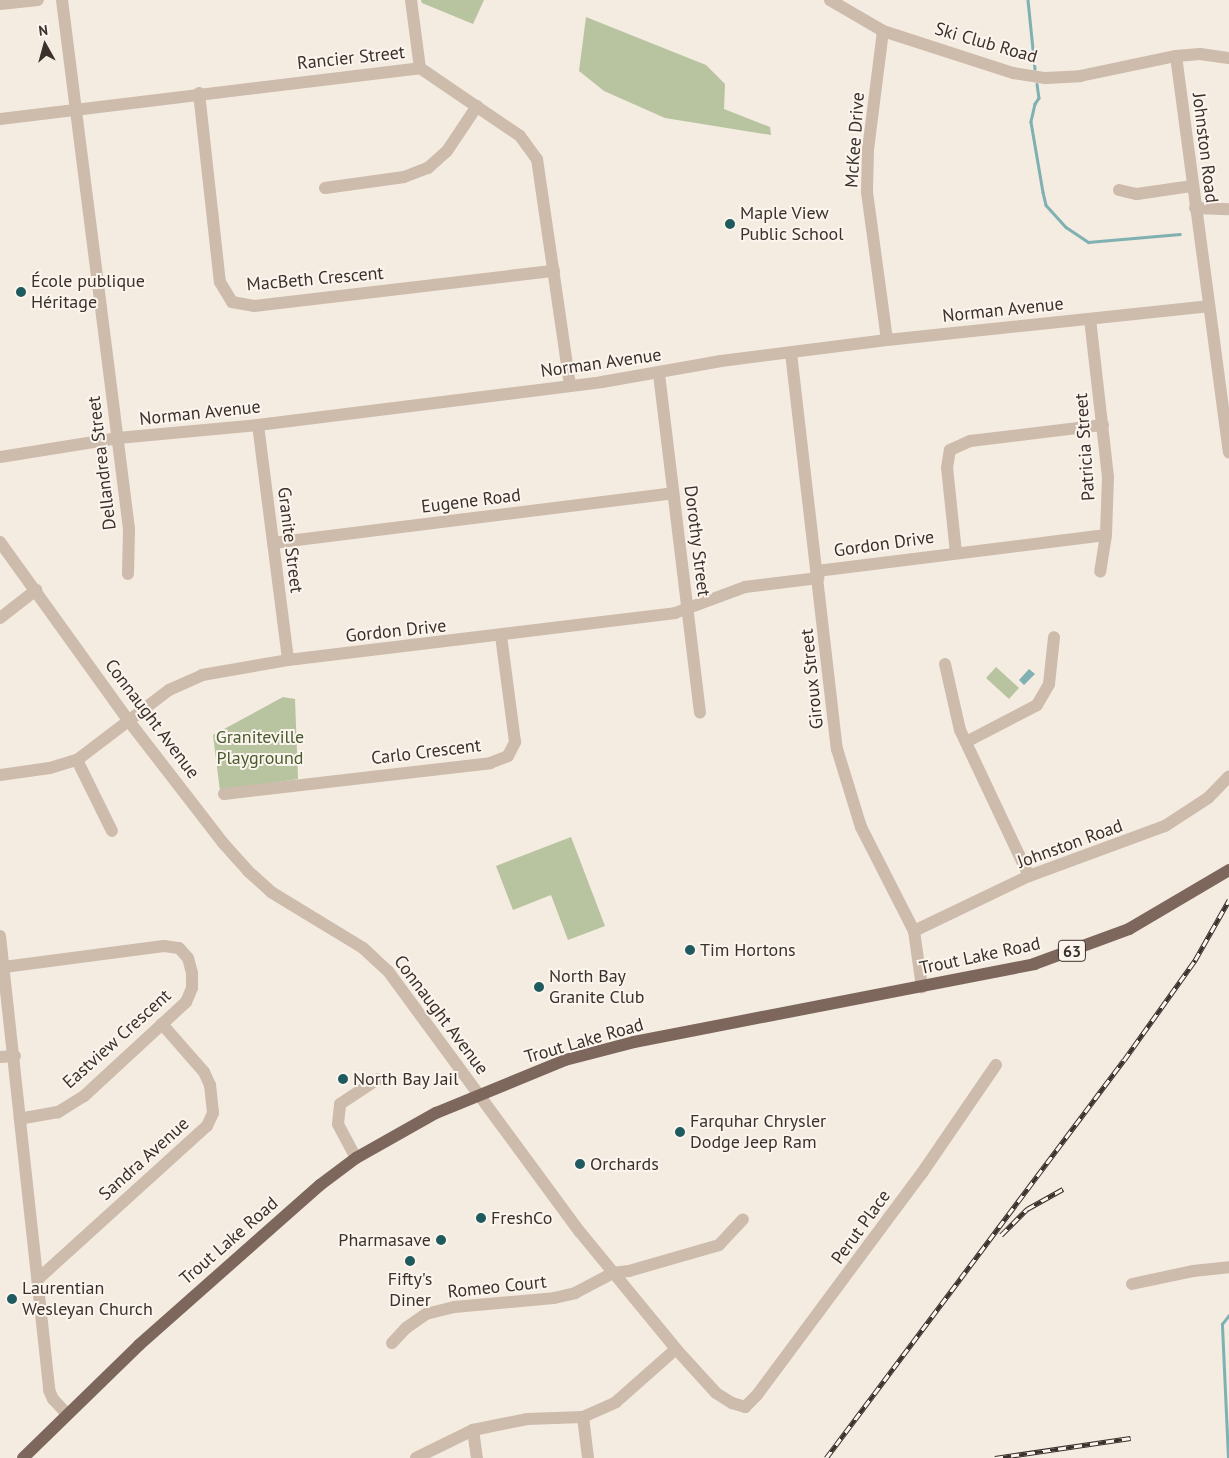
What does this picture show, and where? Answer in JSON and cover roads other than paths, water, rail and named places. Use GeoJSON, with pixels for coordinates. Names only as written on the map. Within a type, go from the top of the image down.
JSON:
{"type":"FeatureCollection","features":[{"type":"Feature","properties":{"kind":"main road","name":"Trout Lake Road"},"geometry":{"type":"LineString","coordinates":[[22,1458],[224,1268],[320,1185],[356,1158],[436,1113],[565,1060],[634,1042],[1034,964],[1096,943],[1159,913],[1229,870]]}},
{"type":"Feature","properties":{"kind":"street"},"geometry":{"type":"LineString","coordinates":[[0,4],[38,0]]}},
{"type":"Feature","properties":{"kind":"street","name":"Dellandrea Street"},"geometry":{"type":"LineString","coordinates":[[62,0],[129,529],[128,574]]}},
{"type":"Feature","properties":{"kind":"street"},"geometry":{"type":"LineString","coordinates":[[411,0],[420,68]]}},
{"type":"Feature","properties":{"kind":"street","name":"Ski Club Road"},"geometry":{"type":"LineString","coordinates":[[830,0],[883,31],[1013,73],[1046,78],[1080,76],[1176,56],[1200,54],[1229,58]]}},
{"type":"Feature","properties":{"kind":"street","name":"McKee Drive"},"geometry":{"type":"LineString","coordinates":[[883,31],[868,150],[867,192],[887,340]]}},
{"type":"Feature","properties":{"kind":"street","name":"Johnston Road"},"geometry":{"type":"LineString","coordinates":[[1176,56],[1229,452]]}},
{"type":"Feature","properties":{"kind":"street","name":"Rancier Street"},"geometry":{"type":"LineString","coordinates":[[0,119],[199,93],[420,68],[520,136],[537,159],[570,386]]}},
{"type":"Feature","properties":{"kind":"street","name":"MacBeth Crescent"},"geometry":{"type":"LineString","coordinates":[[199,93],[220,282],[232,302],[254,306],[554,270]]}},
{"type":"Feature","properties":{"kind":"street"},"geometry":{"type":"LineString","coordinates":[[324,188],[404,177],[428,168],[447,151],[477,106]]}},
{"type":"Feature","properties":{"kind":"street"},"geometry":{"type":"LineString","coordinates":[[1119,190],[1137,194],[1192,186]]}},
{"type":"Feature","properties":{"kind":"street"},"geometry":{"type":"LineString","coordinates":[[1196,208],[1229,209]]}},
{"type":"Feature","properties":{"kind":"street","name":"Norman Avenue"},"geometry":{"type":"LineString","coordinates":[[0,457],[118,438],[258,425],[570,386],[659,374],[721,361],[887,340],[1208,306]]}},
{"type":"Feature","properties":{"kind":"street","name":"Patricia Street"},"geometry":{"type":"LineString","coordinates":[[1090,319],[1108,477],[1106,535],[1100,572]]}},
{"type":"Feature","properties":{"kind":"street","name":"Giroux Street"},"geometry":{"type":"LineString","coordinates":[[791,353],[837,749],[846,785],[861,826],[914,931],[922,987]]}},
{"type":"Feature","properties":{"kind":"street","name":"Dorothy Street"},"geometry":{"type":"LineString","coordinates":[[659,374],[700,713]]}},
{"type":"Feature","properties":{"kind":"street","name":"Granite Street"},"geometry":{"type":"LineString","coordinates":[[258,425],[288,660]]}},
{"type":"Feature","properties":{"kind":"street"},"geometry":{"type":"LineString","coordinates":[[956,552],[947,468],[950,450],[970,441],[1103,425]]}},
{"type":"Feature","properties":{"kind":"street","name":"Eugene Road"},"geometry":{"type":"LineString","coordinates":[[274,543],[673,493]]}},
{"type":"Feature","properties":{"kind":"street","name":"Gordon Drive"},"geometry":{"type":"LineString","coordinates":[[0,775],[50,768],[77,760],[128,720],[185,681],[220,671],[288,660],[501,636],[674,613],[745,587],[956,552],[1106,535]]}},
{"type":"Feature","properties":{"kind":"street","name":"Connaught Avenue"},"geometry":{"type":"LineString","coordinates":[[0,542],[128,720],[248,871],[271,892],[364,948],[388,971],[613,1273],[676,1349],[716,1393],[732,1403],[748,1405]]}},
{"type":"Feature","properties":{"kind":"street"},"geometry":{"type":"LineString","coordinates":[[0,618],[36,590]]}},
{"type":"Feature","properties":{"kind":"street","name":"Carlo Crescent"},"geometry":{"type":"LineString","coordinates":[[224,794],[490,763],[508,756],[515,742],[501,636]]}},
{"type":"Feature","properties":{"kind":"street"},"geometry":{"type":"LineString","coordinates":[[966,742],[1037,705],[1048,684],[1054,637]]}},
{"type":"Feature","properties":{"kind":"street"},"geometry":{"type":"LineString","coordinates":[[945,664],[966,742],[1029,876]]}},
{"type":"Feature","properties":{"kind":"street"},"geometry":{"type":"LineString","coordinates":[[77,760],[112,831]]}},
{"type":"Feature","properties":{"kind":"street","name":"Johnston Road"},"geometry":{"type":"LineString","coordinates":[[914,931],[1029,876],[1165,826],[1208,798],[1229,776]]}},
{"type":"Feature","properties":{"kind":"street"},"geometry":{"type":"LineString","coordinates":[[0,936],[15,1056],[20,1120],[50,1390],[53,1399],[67,1414]]}},
{"type":"Feature","properties":{"kind":"street","name":"Eastview Crescent"},"geometry":{"type":"LineString","coordinates":[[4,967],[164,946],[179,948],[188,958],[192,988],[186,1002],[84,1096],[58,1112],[20,1120]]}},
{"type":"Feature","properties":{"kind":"street","name":"Sandra Avenue"},"geometry":{"type":"LineString","coordinates":[[38,1278],[207,1126],[213,1113],[210,1085],[199,1066],[162,1024]]}},
{"type":"Feature","properties":{"kind":"street"},"geometry":{"type":"LineString","coordinates":[[0,1057],[15,1056]]}},
{"type":"Feature","properties":{"kind":"street","name":"Perut Place"},"geometry":{"type":"LineString","coordinates":[[748,1405],[922,1173],[996,1065]]}},
{"type":"Feature","properties":{"kind":"street"},"geometry":{"type":"LineString","coordinates":[[356,1158],[338,1124],[340,1104],[378,1078]]}},
{"type":"Feature","properties":{"kind":"street","name":"Romeo Court"},"geometry":{"type":"LineString","coordinates":[[392,1343],[406,1328],[426,1314],[454,1308],[554,1298],[574,1292],[613,1273],[629,1271],[718,1245],[743,1219]]}},
{"type":"Feature","properties":{"kind":"street"},"geometry":{"type":"LineString","coordinates":[[1132,1284],[1193,1270],[1229,1267]]}},
{"type":"Feature","properties":{"kind":"street"},"geometry":{"type":"LineString","coordinates":[[416,1458],[473,1430],[527,1419],[583,1417],[616,1402],[676,1349]]}},
{"type":"Feature","properties":{"kind":"street"},"geometry":{"type":"LineString","coordinates":[[583,1417],[588,1458]]}},
{"type":"Feature","properties":{"kind":"street"},"geometry":{"type":"LineString","coordinates":[[473,1430],[477,1458]]}},
{"type":"Feature","properties":{"kind":"water"},"geometry":{"type":"Polygon","coordinates":[[[1029,669],[1035,674],[1024,685],[1019,680],[1029,669]]]}},
{"type":"Feature","properties":{"kind":"waterway"},"geometry":{"type":"LineString","coordinates":[[1028,0],[1035,69]]}},
{"type":"Feature","properties":{"kind":"waterway"},"geometry":{"type":"LineString","coordinates":[[1037,84],[1039,98],[1035,104],[1031,122],[1043,192],[1046,205],[1066,227],[1088,242],[1180,234]]}},
{"type":"Feature","properties":{"kind":"waterway"},"geometry":{"type":"LineString","coordinates":[[1228,1458],[1222,1324],[1229,1315]]}},
{"type":"Feature","properties":{"kind":"railway"},"geometry":{"type":"LineString","coordinates":[[826,1458],[1124,1060],[1195,960],[1229,900]]}},
{"type":"Feature","properties":{"kind":"railway"},"geometry":{"type":"LineString","coordinates":[[1001,1235],[1027,1209],[1063,1189]]}},
{"type":"Feature","properties":{"kind":"railway"},"geometry":{"type":"LineString","coordinates":[[995,1458],[1131,1438]]}},
{"type":"Feature","properties":{"kind":"place","name":"Maple View Public School"},"geometry":{"type":"Point","coordinates":[730,224]}},
{"type":"Feature","properties":{"kind":"place","name":"École publique Héritage"},"geometry":{"type":"Point","coordinates":[21,292]}},
{"type":"Feature","properties":{"kind":"place","name":"Tim Hortons"},"geometry":{"type":"Point","coordinates":[690,950]}},
{"type":"Feature","properties":{"kind":"place","name":"North Bay Granite Club"},"geometry":{"type":"Point","coordinates":[539,987]}},
{"type":"Feature","properties":{"kind":"place","name":"North Bay Jail"},"geometry":{"type":"Point","coordinates":[343,1079]}},
{"type":"Feature","properties":{"kind":"place","name":"Farquhar Chrysler Dodge Jeep Ram"},"geometry":{"type":"Point","coordinates":[680,1132]}},
{"type":"Feature","properties":{"kind":"place","name":"Orchards"},"geometry":{"type":"Point","coordinates":[580,1164]}},
{"type":"Feature","properties":{"kind":"place","name":"FreshCo"},"geometry":{"type":"Point","coordinates":[481,1218]}},
{"type":"Feature","properties":{"kind":"place","name":"Pharmasave"},"geometry":{"type":"Point","coordinates":[441,1240]}},
{"type":"Feature","properties":{"kind":"place","name":"Fifty's Diner"},"geometry":{"type":"Point","coordinates":[410,1261]}},
{"type":"Feature","properties":{"kind":"place","name":"Laurentian Wesleyan Church"},"geometry":{"type":"Point","coordinates":[12,1299]}},
{"type":"Feature","properties":{"kind":"park label","name":"Graniteville Playground"},"geometry":{"type":"Point","coordinates":[260,748]}}]}
